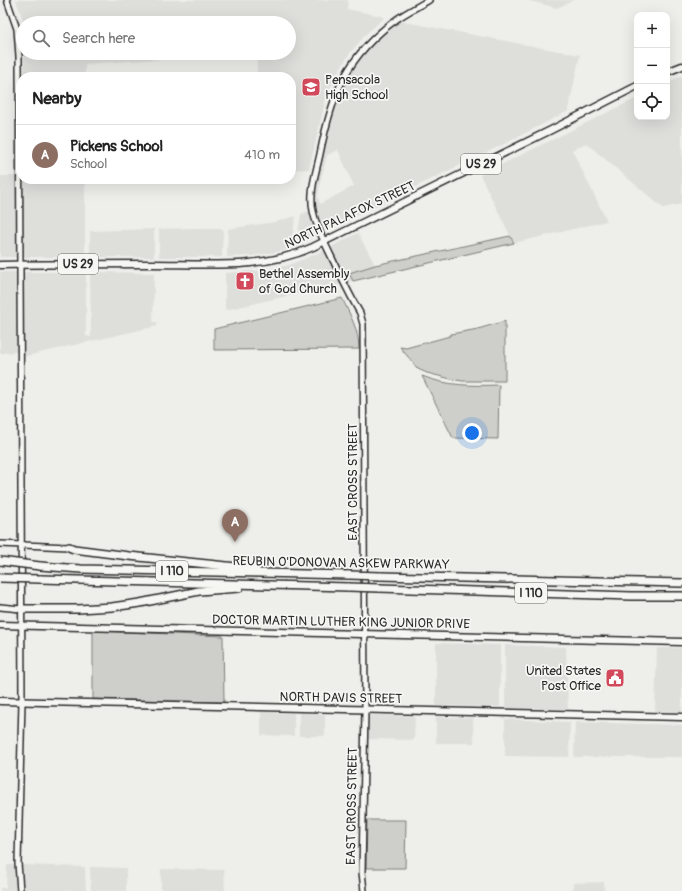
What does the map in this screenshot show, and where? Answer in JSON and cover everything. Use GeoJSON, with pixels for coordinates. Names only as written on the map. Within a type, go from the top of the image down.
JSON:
{"type":"FeatureCollection","features":[{"type":"Feature","properties":{"kind":"highway"},"geometry":{"type":"LineString","coordinates":[[68,547],[123,556],[304,574]]}},
{"type":"Feature","properties":{"kind":"highway","name":"REUBIN O'DONOVAN ASKEW PARKWAY"},"geometry":{"type":"LineString","coordinates":[[0,561],[81,569],[682,583]]}},
{"type":"Feature","properties":{"kind":"highway","name":"REUBIN O'DONOVAN ASKEW PARKWAY"},"geometry":{"type":"LineString","coordinates":[[0,578],[632,596],[682,596]]}},
{"type":"Feature","properties":{"kind":"highway"},"geometry":{"type":"LineString","coordinates":[[21,609],[78,609],[112,607],[199,591],[238,588],[250,584]]}},
{"type":"Feature","properties":{"kind":"main road"},"geometry":{"type":"LineString","coordinates":[[670,71],[682,66]]}},
{"type":"Feature","properties":{"kind":"main road","name":"NORTH PALAFOX STREET"},"geometry":{"type":"LineString","coordinates":[[0,264],[225,264],[280,259],[303,252],[634,88]]}},
{"type":"Feature","properties":{"kind":"main road","name":"DOCTOR MARTIN LUTHER KING JUNIOR DRIVE"},"geometry":{"type":"LineString","coordinates":[[0,625],[682,642]]}},
{"type":"Feature","properties":{"kind":"main road","name":"NORTH DAVIS STREET"},"geometry":{"type":"LineString","coordinates":[[0,701],[682,717]]}},
{"type":"Feature","properties":{"kind":"street"},"geometry":{"type":"LineString","coordinates":[[7,0],[16,30]]}},
{"type":"Feature","properties":{"kind":"street","name":"EAST CROSS STREET"},"geometry":{"type":"LineString","coordinates":[[364,891],[362,856],[365,710],[363,324],[360,313],[338,271],[315,220],[312,210],[312,194],[326,123],[337,92],[353,63],[371,41],[399,18],[429,0]]}},
{"type":"Feature","properties":{"kind":"street"},"geometry":{"type":"LineString","coordinates":[[18,60],[18,72]]}},
{"type":"Feature","properties":{"kind":"street"},"geometry":{"type":"LineString","coordinates":[[19,184],[22,701],[18,863],[20,891]]}},
{"type":"Feature","properties":{"kind":"street"},"geometry":{"type":"LineString","coordinates":[[0,544],[68,547]]}},
{"type":"Feature","properties":{"kind":"street"},"geometry":{"type":"LineString","coordinates":[[0,607],[21,609]]}},
{"type":"Feature","properties":{"kind":"shaded area","name":"Pensacola High School"},"geometry":{"type":"Polygon","coordinates":[[[16,0],[348,0],[347,9],[381,16],[384,18],[367,33],[350,53],[336,75],[326,98],[309,169],[296,170],[296,72],[257,72],[257,60],[296,60],[296,16],[22,16],[16,0]]]}},
{"type":"Feature","properties":{"kind":"shaded area"},"geometry":{"type":"Polygon","coordinates":[[[526,0],[574,0],[557,8],[526,0]]]}},
{"type":"Feature","properties":{"kind":"shaded area"},"geometry":{"type":"Polygon","coordinates":[[[399,21],[580,55],[568,111],[510,141],[322,232],[315,210],[315,190],[332,113],[341,88],[355,64],[380,36],[399,21]],[[338,150],[327,155],[318,197],[320,204],[354,186],[338,150]]]}},
{"type":"Feature","properties":{"kind":"shaded area","name":"Pensacola High School"},"geometry":{"type":"Polygon","coordinates":[[[24,60],[146,60],[85,64],[85,72],[24,72],[24,60]]]}},
{"type":"Feature","properties":{"kind":"shaded area"},"geometry":{"type":"Polygon","coordinates":[[[682,76],[682,204],[663,208],[586,143],[572,150],[607,221],[514,243],[480,175],[634,99],[634,120],[670,120],[670,82],[682,76]]]}},
{"type":"Feature","properties":{"kind":"shaded area"},"geometry":{"type":"Polygon","coordinates":[[[0,176],[16,176],[17,257],[0,257],[0,176]]]}},
{"type":"Feature","properties":{"kind":"shaded area"},"geometry":{"type":"Polygon","coordinates":[[[21,184],[85,184],[85,257],[22,257],[21,184]]]}},
{"type":"Feature","properties":{"kind":"shaded area"},"geometry":{"type":"Polygon","coordinates":[[[310,211],[318,234],[296,246],[301,214],[310,211]]]}},
{"type":"Feature","properties":{"kind":"shaded area"},"geometry":{"type":"Polygon","coordinates":[[[296,216],[290,248],[282,251],[252,256],[227,257],[228,229],[275,222],[296,216]]]}},
{"type":"Feature","properties":{"kind":"shaded area"},"geometry":{"type":"Polygon","coordinates":[[[154,229],[154,257],[90,257],[90,231],[154,229]]]}},
{"type":"Feature","properties":{"kind":"shaded area"},"geometry":{"type":"Polygon","coordinates":[[[159,229],[223,229],[222,257],[159,257],[159,229]]]}},
{"type":"Feature","properties":{"kind":"shaded area"},"geometry":{"type":"Polygon","coordinates":[[[358,233],[375,265],[349,273],[353,281],[346,282],[329,248],[358,233]]]}},
{"type":"Feature","properties":{"kind":"shaded area"},"geometry":{"type":"Polygon","coordinates":[[[510,236],[514,243],[353,281],[349,273],[375,265],[510,236]]]}},
{"type":"Feature","properties":{"kind":"shaded area"},"geometry":{"type":"Polygon","coordinates":[[[325,250],[341,284],[225,310],[225,273],[264,270],[289,265],[325,250]]]}},
{"type":"Feature","properties":{"kind":"shaded area"},"geometry":{"type":"Polygon","coordinates":[[[0,272],[17,272],[17,352],[0,353],[0,272]]]}},
{"type":"Feature","properties":{"kind":"shaded area"},"geometry":{"type":"Polygon","coordinates":[[[22,272],[86,272],[86,336],[91,337],[90,272],[154,273],[153,322],[157,322],[157,326],[22,357],[22,272]]]}},
{"type":"Feature","properties":{"kind":"shaded area"},"geometry":{"type":"Polygon","coordinates":[[[342,298],[356,329],[359,349],[214,350],[214,329],[342,298]]]}},
{"type":"Feature","properties":{"kind":"shaded area"},"geometry":{"type":"Polygon","coordinates":[[[505,321],[505,381],[462,381],[427,373],[418,369],[400,347],[406,348],[450,336],[451,334],[478,329],[505,321]]]}},
{"type":"Feature","properties":{"kind":"shaded area"},"geometry":{"type":"Polygon","coordinates":[[[422,376],[450,384],[499,385],[498,439],[453,438],[422,376]]]}},
{"type":"Feature","properties":{"kind":"shaded area"},"geometry":{"type":"Polygon","coordinates":[[[93,631],[223,636],[224,702],[93,699],[93,631]]]}},
{"type":"Feature","properties":{"kind":"shaded area"},"geometry":{"type":"Polygon","coordinates":[[[436,643],[500,645],[500,707],[436,706],[436,643]]]}},
{"type":"Feature","properties":{"kind":"shaded area"},"geometry":{"type":"Polygon","coordinates":[[[505,645],[566,647],[568,709],[505,708],[505,645]]]}},
{"type":"Feature","properties":{"kind":"shaded area"},"geometry":{"type":"Polygon","coordinates":[[[657,648],[682,648],[682,712],[655,711],[657,648]]]}},
{"type":"Feature","properties":{"kind":"shaded area"},"geometry":{"type":"Polygon","coordinates":[[[261,712],[294,713],[294,736],[261,735],[261,712]]]}},
{"type":"Feature","properties":{"kind":"shaded area"},"geometry":{"type":"Polygon","coordinates":[[[299,713],[325,714],[325,736],[299,736],[299,713]]]}},
{"type":"Feature","properties":{"kind":"shaded area"},"geometry":{"type":"Polygon","coordinates":[[[367,715],[415,716],[414,740],[367,739],[367,715]]]}},
{"type":"Feature","properties":{"kind":"shaded area"},"geometry":{"type":"Polygon","coordinates":[[[436,717],[473,718],[474,743],[436,743],[436,717]]]}},
{"type":"Feature","properties":{"kind":"shaded area"},"geometry":{"type":"Polygon","coordinates":[[[505,719],[570,722],[569,757],[505,756],[505,719]]]}},
{"type":"Feature","properties":{"kind":"shaded area"},"geometry":{"type":"Polygon","coordinates":[[[575,722],[682,725],[682,757],[574,757],[575,722]]]}},
{"type":"Feature","properties":{"kind":"shaded area"},"geometry":{"type":"Polygon","coordinates":[[[367,820],[406,820],[405,868],[366,868],[367,820]]]}},
{"type":"Feature","properties":{"kind":"shaded area"},"geometry":{"type":"Polygon","coordinates":[[[7,865],[16,865],[18,891],[0,891],[0,888],[6,888],[7,865]]]}},
{"type":"Feature","properties":{"kind":"shaded area"},"geometry":{"type":"Polygon","coordinates":[[[20,865],[85,867],[86,891],[23,891],[20,865]]]}},
{"type":"Feature","properties":{"kind":"shaded area"},"geometry":{"type":"Polygon","coordinates":[[[90,867],[126,868],[126,891],[91,891],[90,867]]]}},
{"type":"Feature","properties":{"kind":"shaded area"},"geometry":{"type":"Polygon","coordinates":[[[161,869],[224,870],[225,891],[161,891],[161,869]]]}},
{"type":"Feature","properties":{"kind":"shaded area"},"geometry":{"type":"Polygon","coordinates":[[[604,882],[604,891],[573,891],[573,883],[604,882]]]}},
{"type":"Feature","properties":{"kind":"place","name":"Pensacola High School"},"geometry":{"type":"Point","coordinates":[311,87]}},
{"type":"Feature","properties":{"kind":"place","name":"Bethel Assembly of God Church"},"geometry":{"type":"Point","coordinates":[245,281]}},
{"type":"Feature","properties":{"kind":"place","name":"Pickens School"},"geometry":{"type":"Point","coordinates":[235,542]}},
{"type":"Feature","properties":{"kind":"place","name":"United States Post Office"},"geometry":{"type":"Point","coordinates":[615,678]}}]}
